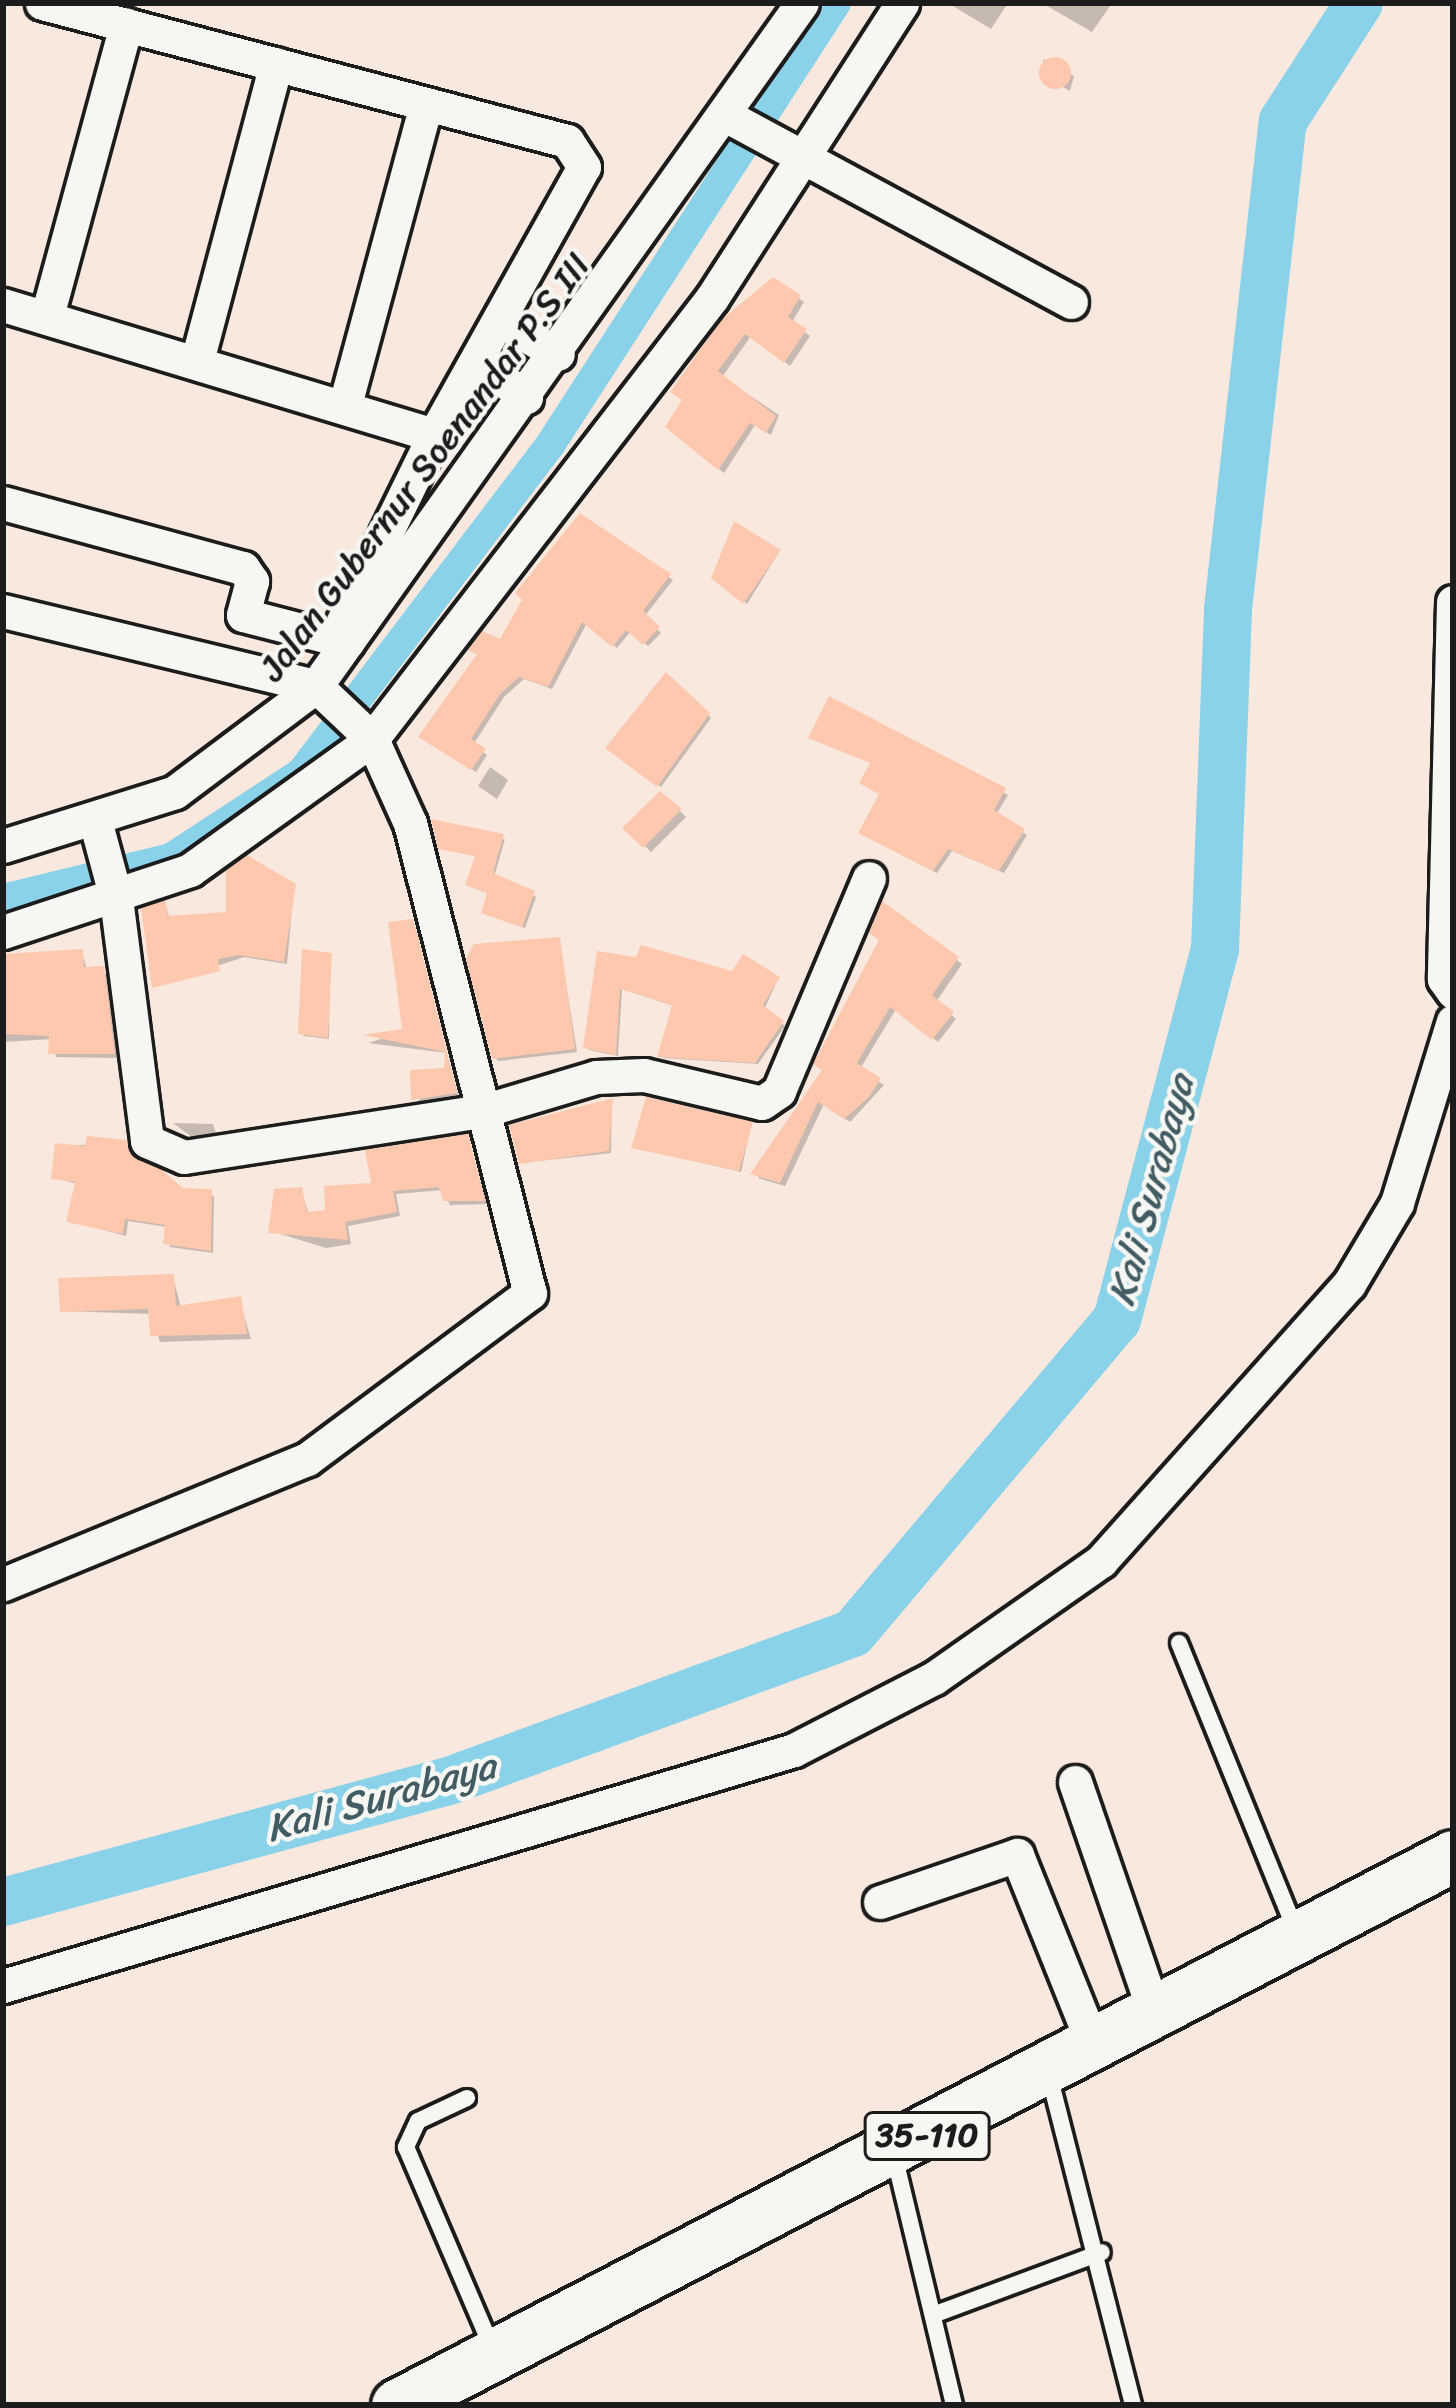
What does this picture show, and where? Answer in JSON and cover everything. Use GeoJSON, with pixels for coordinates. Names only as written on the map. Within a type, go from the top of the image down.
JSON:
{"type":"FeatureCollection","features":[{"type":"Feature","properties":{"kind":"main road","name":"35-110"},"geometry":{"type":"LineString","coordinates":[[397,2405],[1053,2087],[1095,2049],[1453,1856]]}},
{"type":"Feature","properties":{"kind":"street"},"geometry":{"type":"LineString","coordinates":[[42,3],[276,64],[584,153],[500,320],[434,435],[342,640],[243,616]]}},
{"type":"Feature","properties":{"kind":"street","name":"Jalan Gubernur Soenandar P.S III"},"geometry":{"type":"LineString","coordinates":[[3,846],[98,829],[241,753],[322,691],[342,640],[736,122],[802,3]]}},
{"type":"Feature","properties":{"kind":"street"},"geometry":{"type":"LineString","coordinates":[[3,932],[231,846],[368,735],[797,161],[902,3]]}},
{"type":"Feature","properties":{"kind":"street"},"geometry":{"type":"LineString","coordinates":[[46,316],[126,25]]}},
{"type":"Feature","properties":{"kind":"street"},"geometry":{"type":"LineString","coordinates":[[198,357],[276,64]]}},
{"type":"Feature","properties":{"kind":"street"},"geometry":{"type":"LineString","coordinates":[[346,401],[426,106]]}},
{"type":"Feature","properties":{"kind":"street"},"geometry":{"type":"LineString","coordinates":[[736,122],[797,161],[1071,302]]}},
{"type":"Feature","properties":{"kind":"street"},"geometry":{"type":"LineString","coordinates":[[3,305],[346,401],[434,435]]}},
{"type":"Feature","properties":{"kind":"street"},"geometry":{"type":"LineString","coordinates":[[500,320],[558,354]]}},
{"type":"Feature","properties":{"kind":"street"},"geometry":{"type":"LineString","coordinates":[[477,361],[526,397]]}},
{"type":"Feature","properties":{"kind":"street"},"geometry":{"type":"LineString","coordinates":[[3,503],[243,568],[252,581],[227,664]]}},
{"type":"Feature","properties":{"kind":"street"},"geometry":{"type":"LineString","coordinates":[[1453,602],[1444,979],[1453,992]]}},
{"type":"Feature","properties":{"kind":"street"},"geometry":{"type":"LineString","coordinates":[[3,611],[322,691],[368,735],[410,823],[528,1273],[520,1310],[307,1459],[3,1584]]}},
{"type":"Feature","properties":{"kind":"street"},"geometry":{"type":"LineString","coordinates":[[98,829],[114,889],[157,1150],[184,1157],[486,1110],[620,1075],[772,1099],[869,878]]}},
{"type":"Feature","properties":{"kind":"street"},"geometry":{"type":"LineString","coordinates":[[3,1986],[794,1750],[934,1678],[1102,1561],[1349,1284],[1397,1203],[1453,1021]]}},
{"type":"Feature","properties":{"kind":"street"},"geometry":{"type":"LineString","coordinates":[[1075,1782],[1156,2017]]}},
{"type":"Feature","properties":{"kind":"street"},"geometry":{"type":"LineString","coordinates":[[880,1902],[1018,1855],[1095,2049]]}},
{"type":"Feature","properties":{"kind":"lane"},"geometry":{"type":"LineString","coordinates":[[1179,1642],[1299,1940]]}},
{"type":"Feature","properties":{"kind":"lane"},"geometry":{"type":"LineString","coordinates":[[1053,2087],[1102,2252],[1133,2405]]}},
{"type":"Feature","properties":{"kind":"lane"},"geometry":{"type":"LineString","coordinates":[[467,2098],[418,2121],[406,2147],[495,2355]]}},
{"type":"Feature","properties":{"kind":"lane"},"geometry":{"type":"LineString","coordinates":[[897,2166],[954,2405]]}},
{"type":"Feature","properties":{"kind":"lane"},"geometry":{"type":"LineString","coordinates":[[933,2315],[1102,2252]]}},
{"type":"Feature","properties":{"kind":"building"},"geometry":{"type":"Polygon","coordinates":[[[1055,57],[1066,62],[1071,73],[1066,84],[1055,89],[1044,84],[1039,73],[1044,62],[1055,57]]]}},
{"type":"Feature","properties":{"kind":"building"},"geometry":{"type":"Polygon","coordinates":[[[773,277],[801,295],[788,317],[807,329],[784,363],[745,334],[718,371],[776,416],[766,433],[750,423],[718,470],[665,427],[682,400],[670,392],[721,320],[773,277]]]}},
{"type":"Feature","properties":{"kind":"building"},"geometry":{"type":"Polygon","coordinates":[[[580,513],[671,574],[643,611],[660,627],[643,645],[626,630],[612,647],[582,622],[548,687],[519,677],[500,694],[471,739],[486,749],[471,770],[418,737],[477,654],[467,650],[482,631],[500,639],[522,600],[515,593],[580,513]]]}},
{"type":"Feature","properties":{"kind":"building"},"geometry":{"type":"Polygon","coordinates":[[[734,521],[781,550],[743,604],[711,578],[734,521]]]}},
{"type":"Feature","properties":{"kind":"building"},"geometry":{"type":"Polygon","coordinates":[[[666,672],[710,713],[657,787],[605,748],[666,672]]]}},
{"type":"Feature","properties":{"kind":"building"},"geometry":{"type":"Polygon","coordinates":[[[829,696],[1006,788],[994,810],[1025,829],[999,871],[948,849],[933,871],[858,833],[879,794],[859,783],[870,763],[808,738],[829,696]]]}},
{"type":"Feature","properties":{"kind":"building"},"geometry":{"type":"Polygon","coordinates":[[[660,791],[682,809],[643,848],[622,828],[660,791]]]}},
{"type":"Feature","properties":{"kind":"building"},"geometry":{"type":"Polygon","coordinates":[[[431,819],[504,834],[493,873],[535,891],[522,927],[481,913],[487,893],[465,885],[475,856],[438,849],[431,819]]]}},
{"type":"Feature","properties":{"kind":"building"},"geometry":{"type":"Polygon","coordinates":[[[247,855],[296,884],[284,962],[239,955],[218,959],[220,971],[152,988],[141,908],[165,900],[168,916],[226,912],[226,870],[247,855]]]}},
{"type":"Feature","properties":{"kind":"building"},"geometry":{"type":"Polygon","coordinates":[[[882,901],[959,957],[932,995],[954,1012],[932,1040],[890,1007],[857,1063],[881,1078],[869,1097],[844,1119],[818,1102],[780,1183],[750,1174],[822,1070],[813,1064],[879,940],[869,933],[882,901]]]}},
{"type":"Feature","properties":{"kind":"building"},"geometry":{"type":"Polygon","coordinates":[[[413,919],[457,1093],[411,1100],[410,1070],[444,1068],[445,1052],[363,1035],[402,1029],[388,922],[413,919]]]}},
{"type":"Feature","properties":{"kind":"building"},"geometry":{"type":"Polygon","coordinates":[[[560,937],[575,1049],[492,1059],[466,959],[474,944],[560,937]]]}},
{"type":"Feature","properties":{"kind":"building"},"geometry":{"type":"Polygon","coordinates":[[[641,945],[732,971],[743,954],[780,977],[763,1005],[784,1021],[755,1063],[657,1057],[672,1005],[620,989],[616,1055],[583,1048],[597,951],[636,957],[641,945]]]}},
{"type":"Feature","properties":{"kind":"building"},"geometry":{"type":"Polygon","coordinates":[[[83,949],[84,967],[104,966],[115,1054],[48,1054],[49,1036],[3,1034],[3,954],[83,949]]]}},
{"type":"Feature","properties":{"kind":"building"},"geometry":{"type":"Polygon","coordinates":[[[302,949],[332,953],[328,1038],[298,1034],[302,949]]]}},
{"type":"Feature","properties":{"kind":"building"},"geometry":{"type":"Polygon","coordinates":[[[646,1097],[753,1122],[739,1171],[631,1148],[646,1097]]]}},
{"type":"Feature","properties":{"kind":"building"},"geometry":{"type":"Polygon","coordinates":[[[613,1098],[609,1151],[519,1164],[509,1125],[613,1098]]]}},
{"type":"Feature","properties":{"kind":"building"},"geometry":{"type":"Polygon","coordinates":[[[468,1134],[485,1201],[443,1201],[439,1187],[393,1191],[397,1212],[345,1222],[348,1240],[268,1233],[274,1189],[302,1187],[307,1212],[325,1210],[324,1186],[371,1183],[365,1150],[468,1134]]]}},
{"type":"Feature","properties":{"kind":"building"},"geometry":{"type":"Polygon","coordinates":[[[87,1136],[126,1140],[183,1188],[212,1189],[211,1251],[163,1244],[165,1225],[125,1219],[123,1234],[66,1222],[75,1182],[51,1179],[55,1143],[85,1146],[87,1136]]]}},
{"type":"Feature","properties":{"kind":"building"},"geometry":{"type":"Polygon","coordinates":[[[174,1274],[176,1306],[241,1296],[247,1334],[150,1336],[148,1309],[60,1312],[58,1278],[174,1274]]]}},
{"type":"Feature","properties":{"kind":"waterway"},"geometry":{"type":"LineString","coordinates":[[3,899],[171,858],[301,773],[550,445],[836,3]]}},
{"type":"Feature","properties":{"kind":"waterway","name":"Kali Surabaya"},"geometry":{"type":"LineString","coordinates":[[3,1902],[446,1782],[853,1633],[1117,1320],[1215,949],[1228,609],[1283,121],[1359,3]]}}]}
